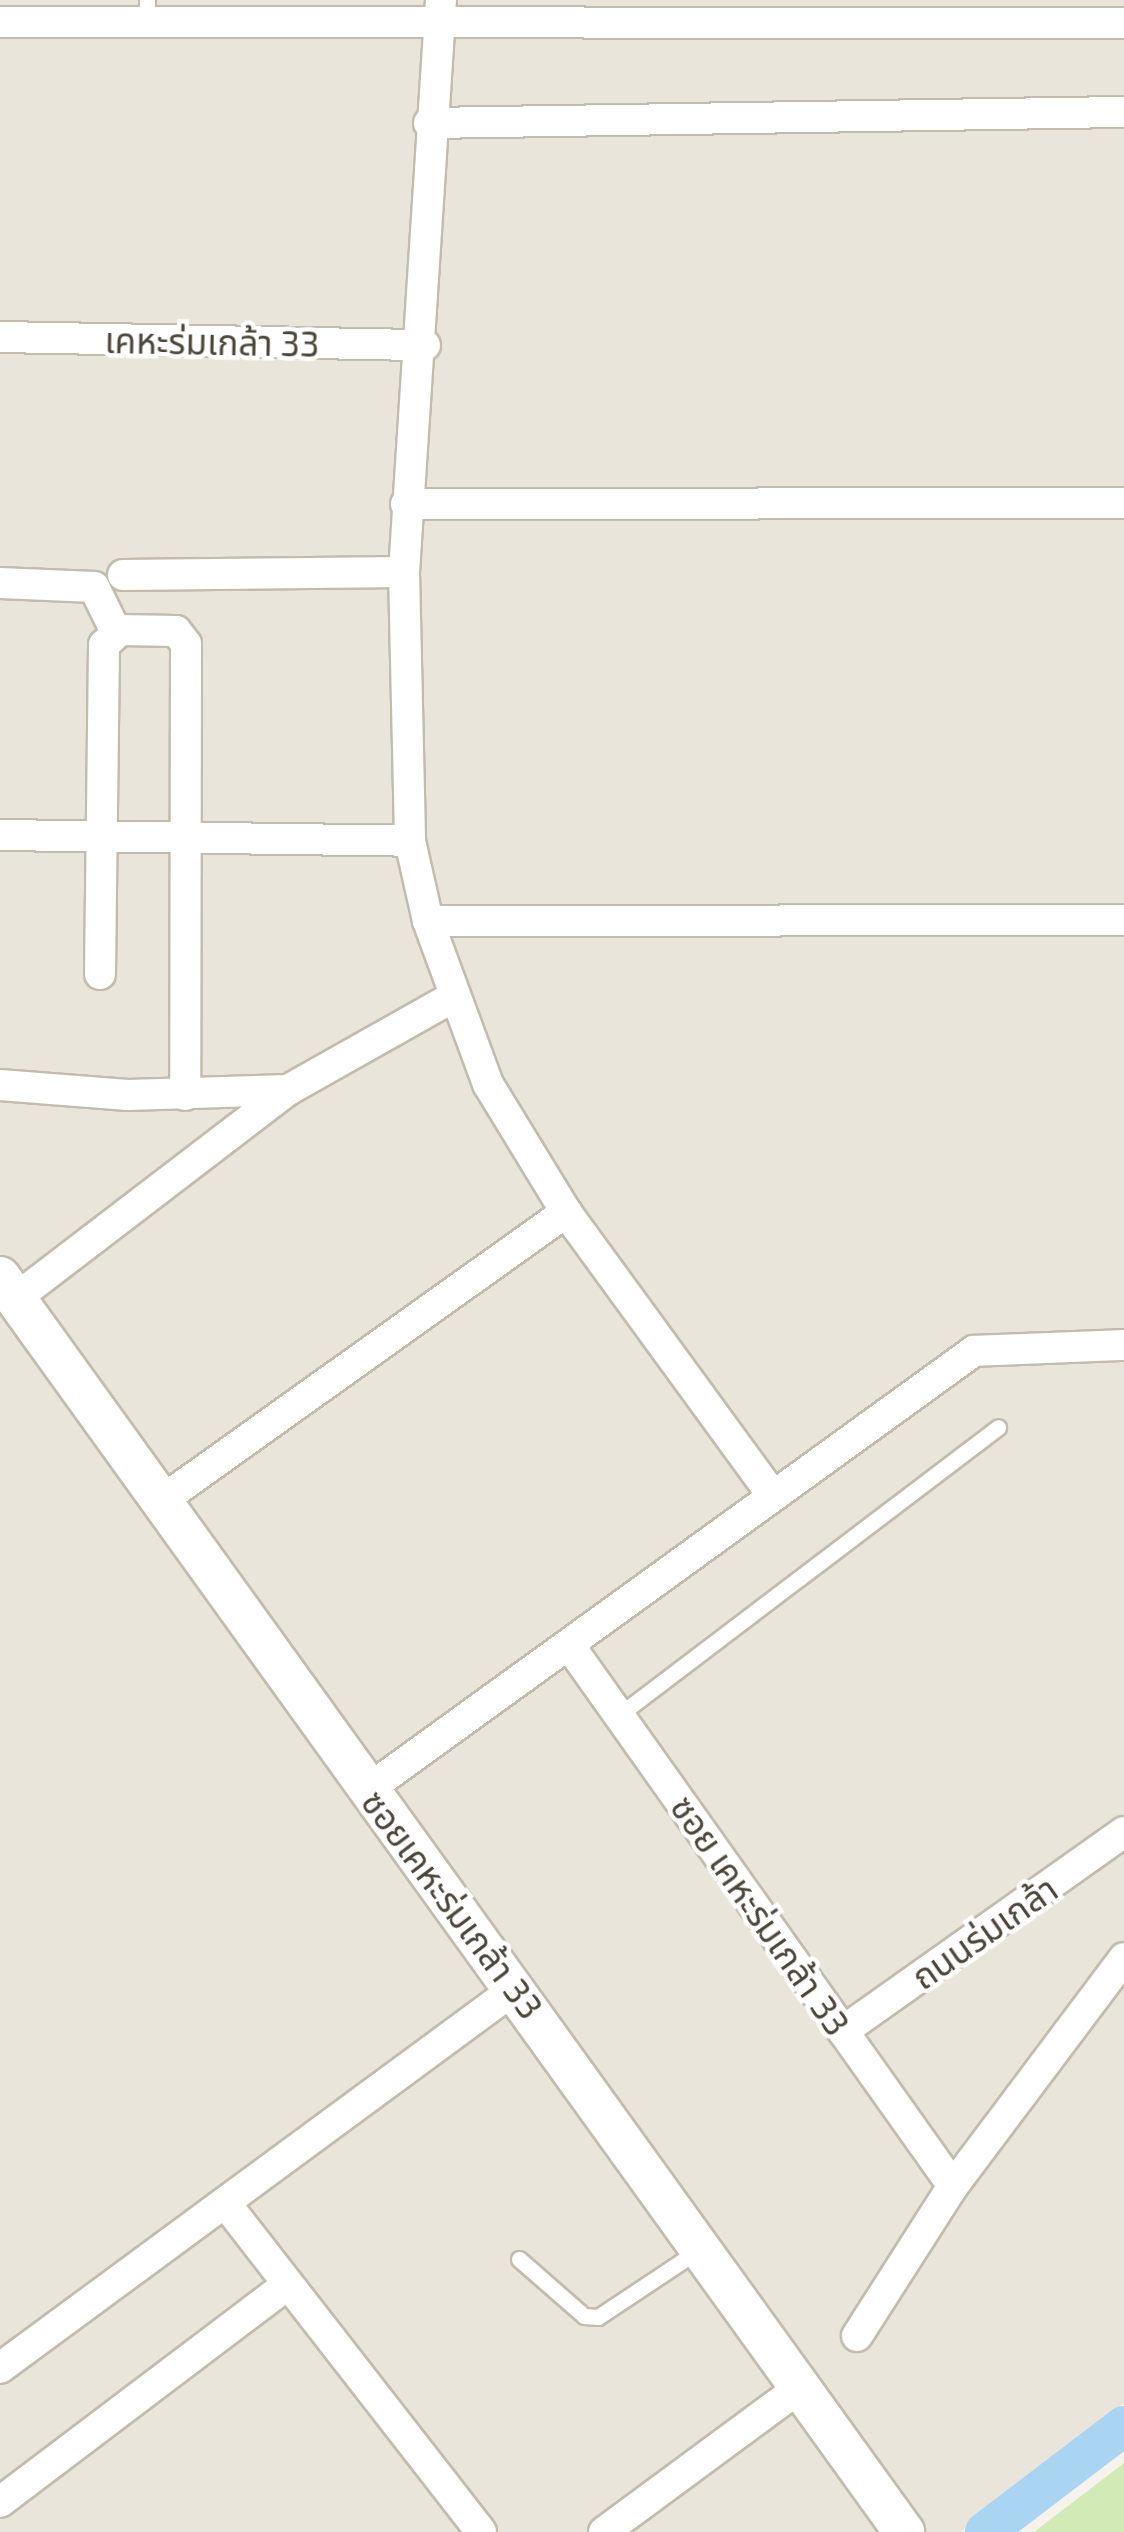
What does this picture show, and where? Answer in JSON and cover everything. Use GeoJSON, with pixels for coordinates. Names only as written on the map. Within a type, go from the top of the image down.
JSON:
{"type":"FeatureCollection","features":[{"type":"Feature","properties":{"kind":"street"},"geometry":{"type":"LineString","coordinates":[[0,22],[147,11],[441,14],[679,9],[951,12],[1124,23]]}},
{"type":"Feature","properties":{"kind":"street"},"geometry":{"type":"LineString","coordinates":[[441,14],[429,124],[424,345],[406,504],[410,841],[451,998],[488,1084],[566,1212],[772,1496]]}},
{"type":"Feature","properties":{"kind":"street"},"geometry":{"type":"LineString","coordinates":[[429,124],[1123,112]]}},
{"type":"Feature","properties":{"kind":"street","name":"เคหะร่มเกล้า 33"},"geometry":{"type":"LineString","coordinates":[[0,337],[424,345]]}},
{"type":"Feature","properties":{"kind":"street"},"geometry":{"type":"LineString","coordinates":[[406,504],[1124,502]]}},
{"type":"Feature","properties":{"kind":"street"},"geometry":{"type":"LineString","coordinates":[[122,575],[404,572]]}},
{"type":"Feature","properties":{"kind":"street"},"geometry":{"type":"LineString","coordinates":[[0,584],[94,587],[116,632]]}},
{"type":"Feature","properties":{"kind":"street"},"geometry":{"type":"LineString","coordinates":[[100,974],[104,644],[116,632],[176,631],[186,644],[185,1095]]}},
{"type":"Feature","properties":{"kind":"street"},"geometry":{"type":"LineString","coordinates":[[0,835],[410,841]]}},
{"type":"Feature","properties":{"kind":"street"},"geometry":{"type":"LineString","coordinates":[[428,921],[1124,920]]}},
{"type":"Feature","properties":{"kind":"street"},"geometry":{"type":"LineString","coordinates":[[8,1288],[288,1090],[451,998]]}},
{"type":"Feature","properties":{"kind":"street"},"geometry":{"type":"LineString","coordinates":[[0,1085],[185,1095],[288,1090]]}},
{"type":"Feature","properties":{"kind":"street"},"geometry":{"type":"LineString","coordinates":[[161,1501],[566,1212]]}},
{"type":"Feature","properties":{"kind":"street","name":"ซอยเคหะร่มเกล้า 33"},"geometry":{"type":"LineString","coordinates":[[8,1288],[367,1790],[703,2247],[904,2532]]}},
{"type":"Feature","properties":{"kind":"street"},"geometry":{"type":"LineString","coordinates":[[367,1790],[974,1350],[1124,1345]]}},
{"type":"Feature","properties":{"kind":"street","name":"ซอย เคหะร่มเกล้า 33"},"geometry":{"type":"LineString","coordinates":[[569,1645],[954,2186]]}},
{"type":"Feature","properties":{"kind":"street","name":"ถนนร่มเกล้า"},"geometry":{"type":"LineString","coordinates":[[843,2031],[1124,1832]]}},
{"type":"Feature","properties":{"kind":"street"},"geometry":{"type":"LineString","coordinates":[[857,2336],[954,2186],[1124,1958]]}},
{"type":"Feature","properties":{"kind":"street"},"geometry":{"type":"LineString","coordinates":[[0,2368],[516,1988]]}},
{"type":"Feature","properties":{"kind":"street"},"geometry":{"type":"LineString","coordinates":[[226,2204],[480,2532]]}},
{"type":"Feature","properties":{"kind":"street"},"geometry":{"type":"LineString","coordinates":[[0,2502],[288,2284]]}},
{"type":"Feature","properties":{"kind":"street"},"geometry":{"type":"LineString","coordinates":[[604,2532],[800,2387]]}},
{"type":"Feature","properties":{"kind":"lane"},"geometry":{"type":"LineString","coordinates":[[619,1714],[998,1427]]}},
{"type":"Feature","properties":{"kind":"lane"},"geometry":{"type":"LineString","coordinates":[[519,2259],[584,2316],[598,2317],[703,2247]]}},
{"type":"Feature","properties":{"kind":"shaded area"},"geometry":{"type":"Polygon","coordinates":[[[0,0],[1124,0],[1124,2403],[960,2532],[0,2532],[0,0]]]}},
{"type":"Feature","properties":{"kind":"green space"},"geometry":{"type":"Polygon","coordinates":[[[1124,2463],[1124,2532],[1034,2532],[1124,2463]]]}},
{"type":"Feature","properties":{"kind":"waterway"},"geometry":{"type":"LineString","coordinates":[[985,2532],[1124,2426]]}}]}
